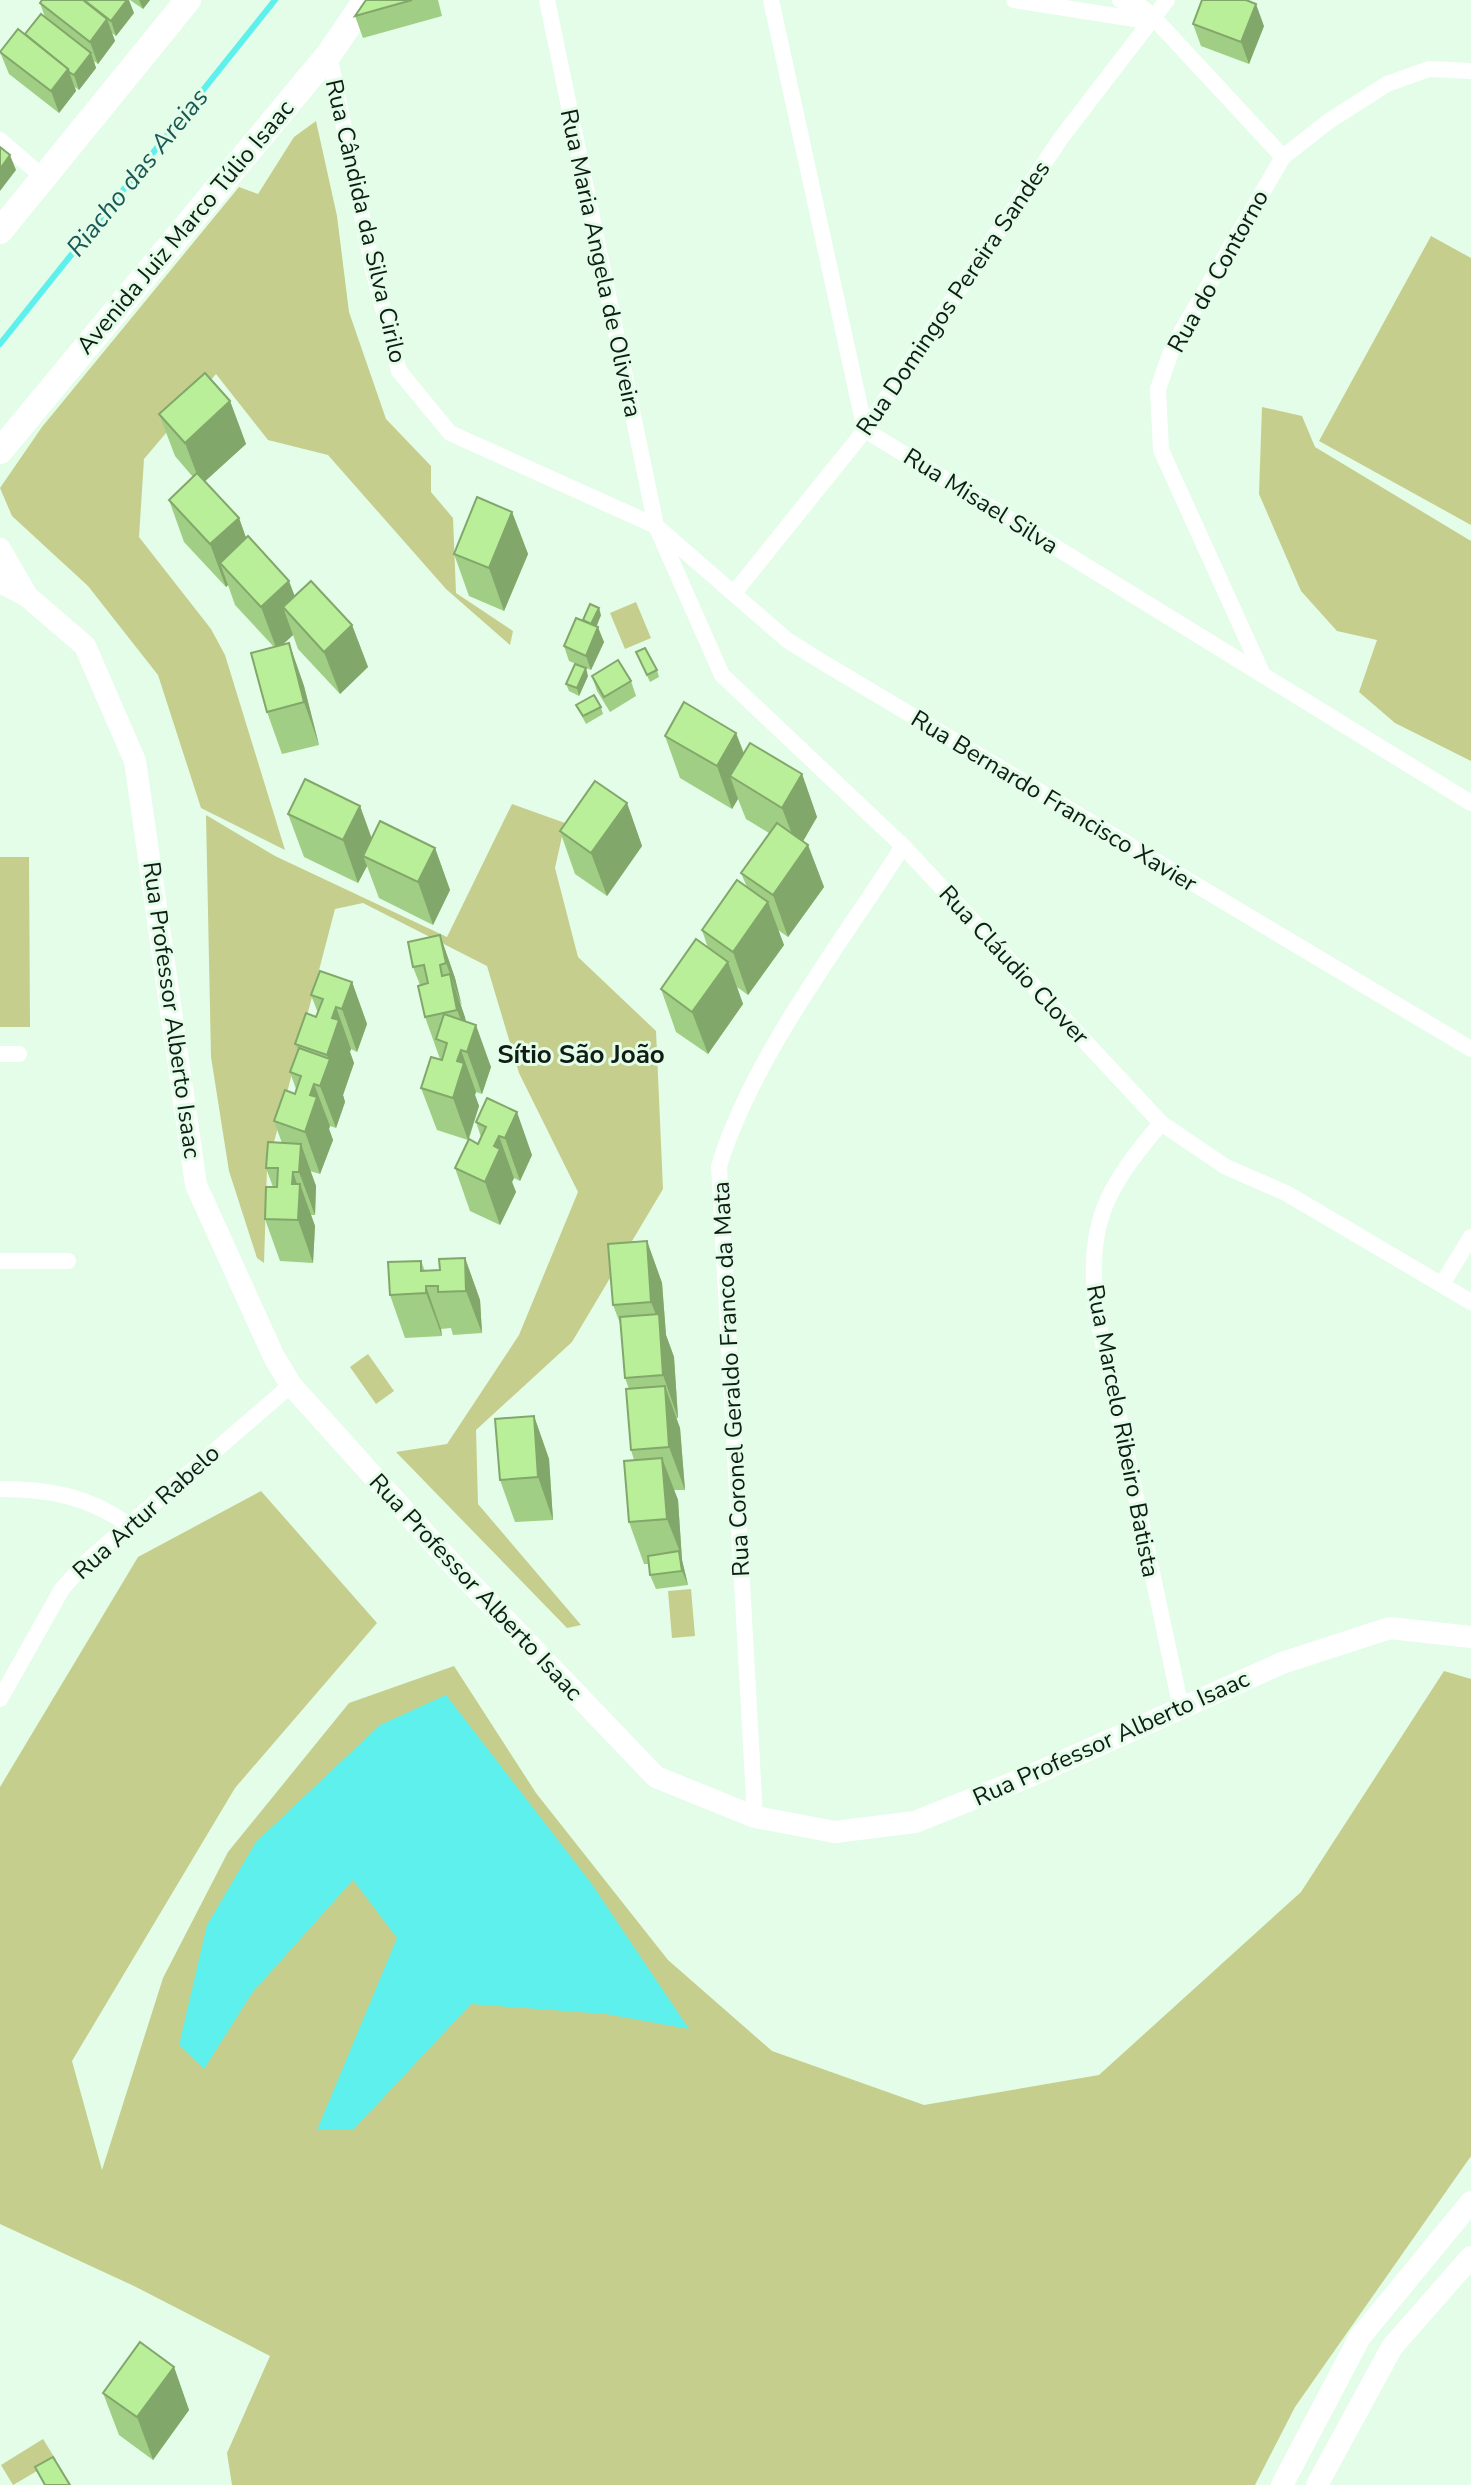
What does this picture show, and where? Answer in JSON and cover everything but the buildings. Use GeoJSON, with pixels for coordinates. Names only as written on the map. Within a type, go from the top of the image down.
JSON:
{"type":"FeatureCollection","features":[{"type":"Feature","properties":{"kind":"main road"},"geometry":{"type":"LineString","coordinates":[[0,231],[188,0]]}},
{"type":"Feature","properties":{"kind":"main road","name":"Avenida Juiz Marco Túlio Isaac"},"geometry":{"type":"LineString","coordinates":[[0,451],[329,54],[366,0]]}},
{"type":"Feature","properties":{"kind":"main road"},"geometry":{"type":"LineString","coordinates":[[0,549],[27,596]]}},
{"type":"Feature","properties":{"kind":"main road"},"geometry":{"type":"LineString","coordinates":[[0,582],[27,596]]}},
{"type":"Feature","properties":{"kind":"main road","name":"Rua Professor Alberto Isaac"},"geometry":{"type":"LineString","coordinates":[[27,596],[85,646],[135,761],[196,1185],[274,1357],[291,1385],[456,1568],[656,1777],[755,1817],[835,1832],[915,1822],[1030,1776],[1282,1663],[1390,1628],[1471,1637]]}},
{"type":"Feature","properties":{"kind":"main road"},"geometry":{"type":"LineString","coordinates":[[1282,2485],[1360,2337],[1471,2202]]}},
{"type":"Feature","properties":{"kind":"main road"},"geometry":{"type":"LineString","coordinates":[[1317,2485],[1392,2347],[1471,2257]]}},
{"type":"Feature","properties":{"kind":"street","name":"Rua Maria Angela de Oliveira"},"geometry":{"type":"LineString","coordinates":[[547,0],[656,526]]}},
{"type":"Feature","properties":{"kind":"street"},"geometry":{"type":"LineString","coordinates":[[771,0],[865,430]]}},
{"type":"Feature","properties":{"kind":"street"},"geometry":{"type":"LineString","coordinates":[[1014,0],[1097,10],[1141,20],[1154,18]]}},
{"type":"Feature","properties":{"kind":"street"},"geometry":{"type":"LineString","coordinates":[[1120,0],[1143,8],[1154,18],[1283,157]]}},
{"type":"Feature","properties":{"kind":"street","name":"Rua Domingos Pereira Sandes"},"geometry":{"type":"LineString","coordinates":[[734,593],[865,430],[1061,138],[1167,0]]}},
{"type":"Feature","properties":{"kind":"street","name":"Rua Cândida da Silva Cirilo"},"geometry":{"type":"LineString","coordinates":[[329,54],[373,270],[399,371],[450,433],[656,526]]}},
{"type":"Feature","properties":{"kind":"street","name":"Rua do Contorno"},"geometry":{"type":"LineString","coordinates":[[1263,675],[1161,450],[1158,389],[1173,346],[1283,157],[1329,121],[1387,84],[1429,69],[1471,71]]}},
{"type":"Feature","properties":{"kind":"street"},"geometry":{"type":"LineString","coordinates":[[0,140],[44,178]]}},
{"type":"Feature","properties":{"kind":"street","name":"Rua Misael Silva"},"geometry":{"type":"LineString","coordinates":[[865,430],[1471,803]]}},
{"type":"Feature","properties":{"kind":"street","name":"Rua Bernardo Francisco Xavier"},"geometry":{"type":"LineString","coordinates":[[656,526],[787,640],[1471,1049]]}},
{"type":"Feature","properties":{"kind":"street","name":"Rua Cláudio Clover"},"geometry":{"type":"LineString","coordinates":[[656,526],[722,675],[903,846],[1161,1123],[1226,1167],[1286,1193],[1471,1302]]}},
{"type":"Feature","properties":{"kind":"street","name":"Rua Coronel Geraldo Franco da Mata"},"geometry":{"type":"LineString","coordinates":[[755,1817],[719,1166],[734,1117],[758,1072],[903,846]]}},
{"type":"Feature","properties":{"kind":"street"},"geometry":{"type":"LineString","coordinates":[[0,1054],[19,1054]]}},
{"type":"Feature","properties":{"kind":"street","name":"Rua Marcelo Ribeiro Batista"},"geometry":{"type":"LineString","coordinates":[[1161,1123],[1118,1175],[1102,1213],[1091,1262],[1096,1310],[1181,1708]]}},
{"type":"Feature","properties":{"kind":"street"},"geometry":{"type":"LineString","coordinates":[[1442,1284],[1471,1237]]}},
{"type":"Feature","properties":{"kind":"street"},"geometry":{"type":"LineString","coordinates":[[0,1261],[68,1261]]}},
{"type":"Feature","properties":{"kind":"street","name":"Rua Artur Rabelo"},"geometry":{"type":"LineString","coordinates":[[0,1699],[62,1589],[86,1562],[291,1385]]}},
{"type":"Feature","properties":{"kind":"street"},"geometry":{"type":"LineString","coordinates":[[0,1489],[42,1489],[67,1494],[104,1508],[129,1525]]}},
{"type":"Feature","properties":{"kind":"green space"},"geometry":{"type":"Polygon","coordinates":[[[316,121],[337,216],[349,312],[386,419],[431,466],[431,492],[453,518],[456,593],[513,631],[510,645],[446,589],[328,455],[268,440],[216,374],[144,459],[139,537],[211,629],[225,655],[285,850],[201,808],[158,675],[88,586],[12,516],[0,488],[42,427],[239,187],[258,194],[294,137],[316,121]]]}},
{"type":"Feature","properties":{"kind":"green space"},"geometry":{"type":"Polygon","coordinates":[[[1431,236],[1471,258],[1471,525],[1319,441],[1431,236]]]}},
{"type":"Feature","properties":{"kind":"green space"},"geometry":{"type":"Polygon","coordinates":[[[1262,407],[1302,416],[1315,447],[1471,541],[1471,761],[1395,723],[1359,692],[1377,640],[1337,631],[1301,591],[1259,494],[1262,407]]]}},
{"type":"Feature","properties":{"kind":"green space"},"geometry":{"type":"Polygon","coordinates":[[[636,602],[651,638],[625,649],[610,613],[636,602]]]}},
{"type":"Feature","properties":{"kind":"green space"},"geometry":{"type":"Polygon","coordinates":[[[512,804],[565,823],[555,868],[578,957],[656,1031],[663,1189],[572,1342],[476,1430],[478,1504],[581,1625],[567,1628],[396,1452],[447,1444],[519,1335],[578,1192],[519,1073],[487,966],[363,903],[335,909],[267,1169],[264,1263],[257,1258],[229,1171],[211,1057],[206,815],[275,856],[447,937],[512,804]]]}},
{"type":"Feature","properties":{"kind":"green space"},"geometry":{"type":"Polygon","coordinates":[[[0,857],[29,857],[30,1027],[0,1027],[0,857]]]}},
{"type":"Feature","properties":{"kind":"green space"},"geometry":{"type":"Polygon","coordinates":[[[368,1354],[394,1391],[376,1404],[350,1367],[368,1354]]]}},
{"type":"Feature","properties":{"kind":"green space"},"geometry":{"type":"Polygon","coordinates":[[[261,1491],[377,1623],[235,1788],[72,2061],[102,2170],[163,1978],[228,1852],[349,1703],[454,1666],[536,1793],[668,1960],[772,2051],[924,2105],[1099,2075],[1301,1892],[1444,1671],[1471,1679],[1471,2156],[1295,2407],[1255,2485],[232,2485],[227,2453],[270,2356],[134,2286],[0,2224],[0,1787],[138,1557],[261,1491]]]}},
{"type":"Feature","properties":{"kind":"green space"},"geometry":{"type":"Polygon","coordinates":[[[691,1589],[695,1636],[672,1638],[668,1591],[691,1589]]]}},
{"type":"Feature","properties":{"kind":"green space"},"geometry":{"type":"Polygon","coordinates":[[[43,2439],[56,2460],[13,2485],[1,2465],[43,2439]]]}},
{"type":"Feature","properties":{"kind":"water"},"geometry":{"type":"Polygon","coordinates":[[[446,1695],[591,1883],[689,2029],[606,2014],[471,2004],[354,2129],[317,2130],[397,1938],[353,1880],[252,1993],[204,2069],[179,2045],[207,1925],[256,1842],[380,1725],[446,1695]]]}},
{"type":"Feature","properties":{"kind":"waterway","name":"Riacho das Areias"},"geometry":{"type":"LineString","coordinates":[[0,344],[275,0]]}},
{"type":"Feature","properties":{"kind":"district","name":"Sítio São João"},"geometry":{"type":"Point","coordinates":[581,1054]}}]}
